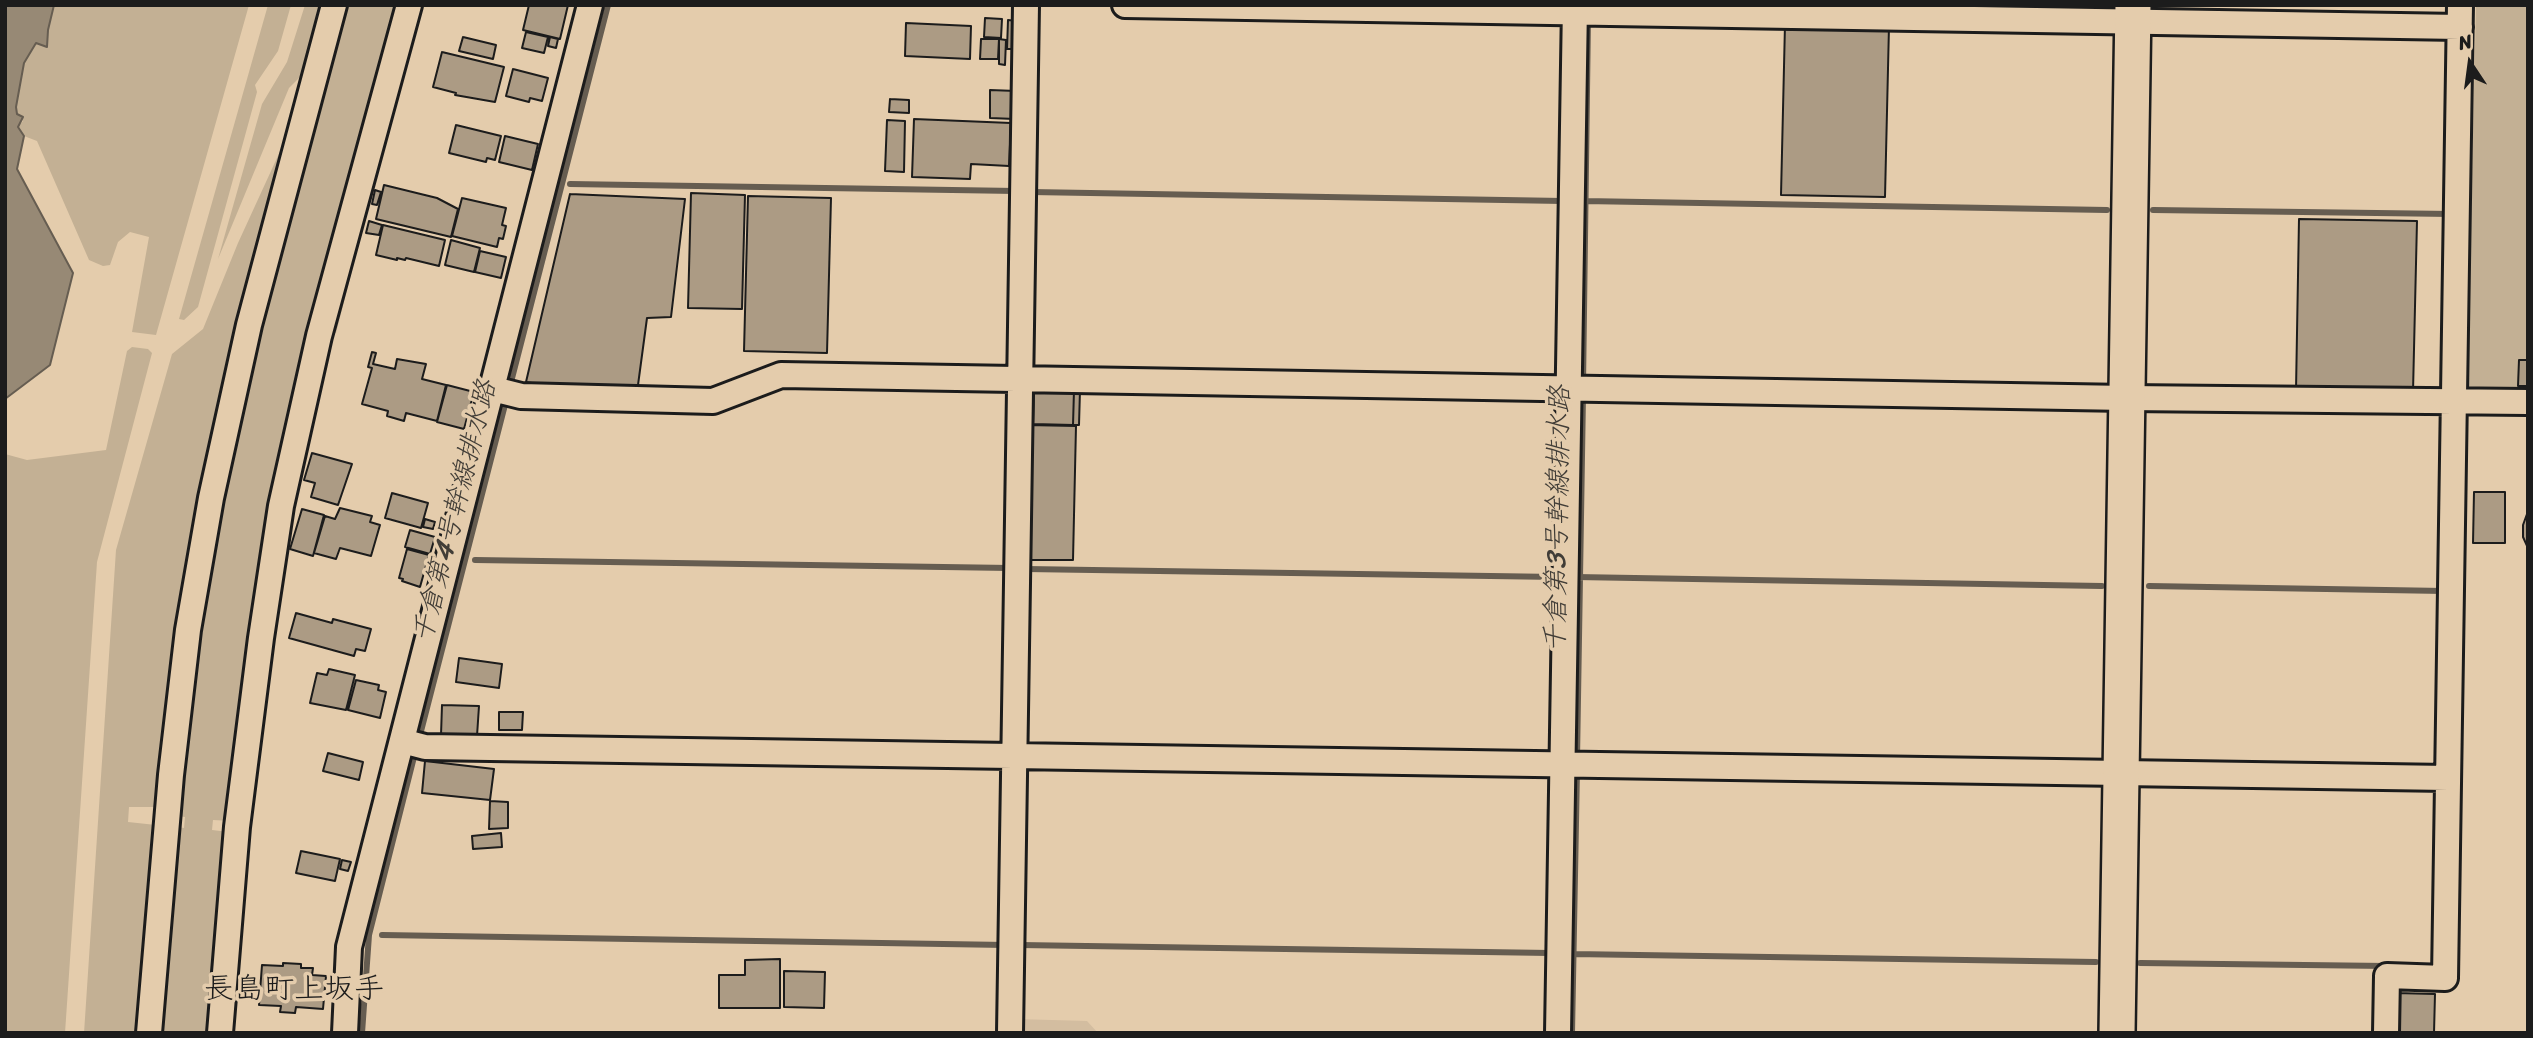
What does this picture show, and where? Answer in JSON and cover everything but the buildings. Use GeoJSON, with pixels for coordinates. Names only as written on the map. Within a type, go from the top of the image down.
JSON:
{"type":"FeatureCollection","features":[{"type":"Feature","properties":{"kind":"street"},"geometry":{"type":"LineString","coordinates":[[149,1033],[171,775],[188,630],[211,498],[249,325],[334,5]]}},
{"type":"Feature","properties":{"kind":"street"},"geometry":{"type":"LineString","coordinates":[[220,1033],[237,827],[281,506],[319,336],[409,5]]}},
{"type":"Feature","properties":{"kind":"street"},"geometry":{"type":"LineString","coordinates":[[345,1033],[349,947],[412,744],[502,391],[590,5]]}},
{"type":"Feature","properties":{"kind":"street"},"geometry":{"type":"LineString","coordinates":[[1010,1033],[1026,5]]}},
{"type":"Feature","properties":{"kind":"street"},"geometry":{"type":"LineString","coordinates":[[1125,5],[2460,16],[2445,978],[2387,976],[2386,1033]]}},
{"type":"Feature","properties":{"kind":"street"},"geometry":{"type":"LineString","coordinates":[[1558,1033],[1572,767],[1582,10]]}},
{"type":"Feature","properties":{"kind":"street"},"geometry":{"type":"LineString","coordinates":[[2117,1033],[2133,14]]}},
{"type":"Feature","properties":{"kind":"street"},"geometry":{"type":"LineString","coordinates":[[502,391],[713,401],[781,375],[2127,398],[2528,402]]}},
{"type":"Feature","properties":{"kind":"street"},"geometry":{"type":"LineString","coordinates":[[412,744],[1572,767],[2448,778]]}},
{"type":"Feature","properties":{"kind":"shaded area"},"geometry":{"type":"Polygon","coordinates":[[[5,5],[54,5],[47,47],[36,43],[24,63],[16,107],[17,114],[23,117],[18,127],[24,136],[17,169],[73,273],[50,365],[5,399],[5,5]]]}},
{"type":"Feature","properties":{"kind":"shaded area"},"geometry":{"type":"Polygon","coordinates":[[[54,5],[249,5],[156,335],[132,332],[149,237],[130,232],[118,242],[110,265],[103,266],[89,260],[37,141],[24,136],[17,127],[23,121],[17,114],[16,107],[24,63],[36,43],[47,47],[54,5]]]}},
{"type":"Feature","properties":{"kind":"shaded area"},"geometry":{"type":"Polygon","coordinates":[[[268,5],[291,5],[278,51],[255,85],[257,92],[198,307],[184,320],[179,319],[268,5]]]}},
{"type":"Feature","properties":{"kind":"shaded area"},"geometry":{"type":"Polygon","coordinates":[[[305,5],[325,5],[308,69],[289,88],[218,259],[262,104],[287,62],[305,5]]]}},
{"type":"Feature","properties":{"kind":"shaded area"},"geometry":{"type":"Polygon","coordinates":[[[346,5],[401,5],[312,336],[232,821],[213,820],[212,830],[229,832],[211,1033],[159,1033],[177,827],[184,828],[185,817],[178,816],[182,776],[221,500],[260,329],[346,5]]]}},
{"type":"Feature","properties":{"kind":"shaded area"},"geometry":{"type":"Polygon","coordinates":[[[415,5],[423,5],[336,333],[326,331],[415,5]]]}},
{"type":"Feature","properties":{"kind":"shaded area"},"geometry":{"type":"Polygon","coordinates":[[[2476,5],[2528,5],[2528,394],[2473,394],[2467,384],[2476,5]]]}},
{"type":"Feature","properties":{"kind":"shaded area"},"geometry":{"type":"Polygon","coordinates":[[[293,123],[158,807],[129,807],[128,822],[156,825],[138,1033],[84,1033],[116,550],[172,354],[203,329],[238,243],[293,123]]]}},
{"type":"Feature","properties":{"kind":"shaded area"},"geometry":{"type":"Polygon","coordinates":[[[132,347],[148,349],[152,353],[97,562],[65,1033],[5,1033],[5,454],[27,460],[106,450],[127,351],[132,347]]]}},
{"type":"Feature","properties":{"kind":"shaded area"},"geometry":{"type":"Polygon","coordinates":[[[1016,1019],[1087,1021],[1098,1033],[1016,1033],[1016,1019]]]}},
{"type":"Feature","properties":{"kind":"waterway","name":"千倉第4号幹線排水路"},"geometry":{"type":"LineString","coordinates":[[510,386],[608,5]]}},
{"type":"Feature","properties":{"kind":"waterway","name":"千倉第3号幹線排水路"},"geometry":{"type":"LineString","coordinates":[[1583,385],[1588,18]]}},
{"type":"Feature","properties":{"kind":"waterway"},"geometry":{"type":"LineString","coordinates":[[570,184],[1016,191]]}},
{"type":"Feature","properties":{"kind":"waterway"},"geometry":{"type":"LineString","coordinates":[[1031,192],[1563,201]]}},
{"type":"Feature","properties":{"kind":"waterway"},"geometry":{"type":"LineString","coordinates":[[1584,201],[2107,210]]}},
{"type":"Feature","properties":{"kind":"waterway"},"geometry":{"type":"LineString","coordinates":[[2153,210],[2451,214]]}},
{"type":"Feature","properties":{"kind":"waterway","name":"千倉第3号幹線排水路"},"geometry":{"type":"LineString","coordinates":[[1577,759],[1583,396]]}},
{"type":"Feature","properties":{"kind":"waterway","name":"千倉第4号幹線排水路"},"geometry":{"type":"LineString","coordinates":[[419,739],[507,397]]}},
{"type":"Feature","properties":{"kind":"waterway"},"geometry":{"type":"LineString","coordinates":[[475,560],[1010,568]]}},
{"type":"Feature","properties":{"kind":"waterway"},"geometry":{"type":"LineString","coordinates":[[1026,569],[1557,577]]}},
{"type":"Feature","properties":{"kind":"waterway"},"geometry":{"type":"LineString","coordinates":[[1576,577],[2102,586]]}},
{"type":"Feature","properties":{"kind":"waterway"},"geometry":{"type":"LineString","coordinates":[[2149,586],[2444,591]]}},
{"type":"Feature","properties":{"kind":"waterway","name":"千倉第4号幹線排水路"},"geometry":{"type":"LineString","coordinates":[[362,1033],[369,935],[416,749]]}},
{"type":"Feature","properties":{"kind":"waterway","name":"千倉第3号幹線排水路"},"geometry":{"type":"LineString","coordinates":[[1572,1033],[1577,770]]}},
{"type":"Feature","properties":{"kind":"waterway"},"geometry":{"type":"LineString","coordinates":[[382,935],[1006,945]]}},
{"type":"Feature","properties":{"kind":"waterway"},"geometry":{"type":"LineString","coordinates":[[1020,945],[1550,953]]}},
{"type":"Feature","properties":{"kind":"waterway"},"geometry":{"type":"LineString","coordinates":[[1573,954],[2096,962]]}},
{"type":"Feature","properties":{"kind":"waterway"},"geometry":{"type":"LineString","coordinates":[[2140,963],[2387,966]]}},
{"type":"Feature","properties":{"kind":"district","name":"長島町上坂手"},"geometry":{"type":"Point","coordinates":[294,990]}}]}
